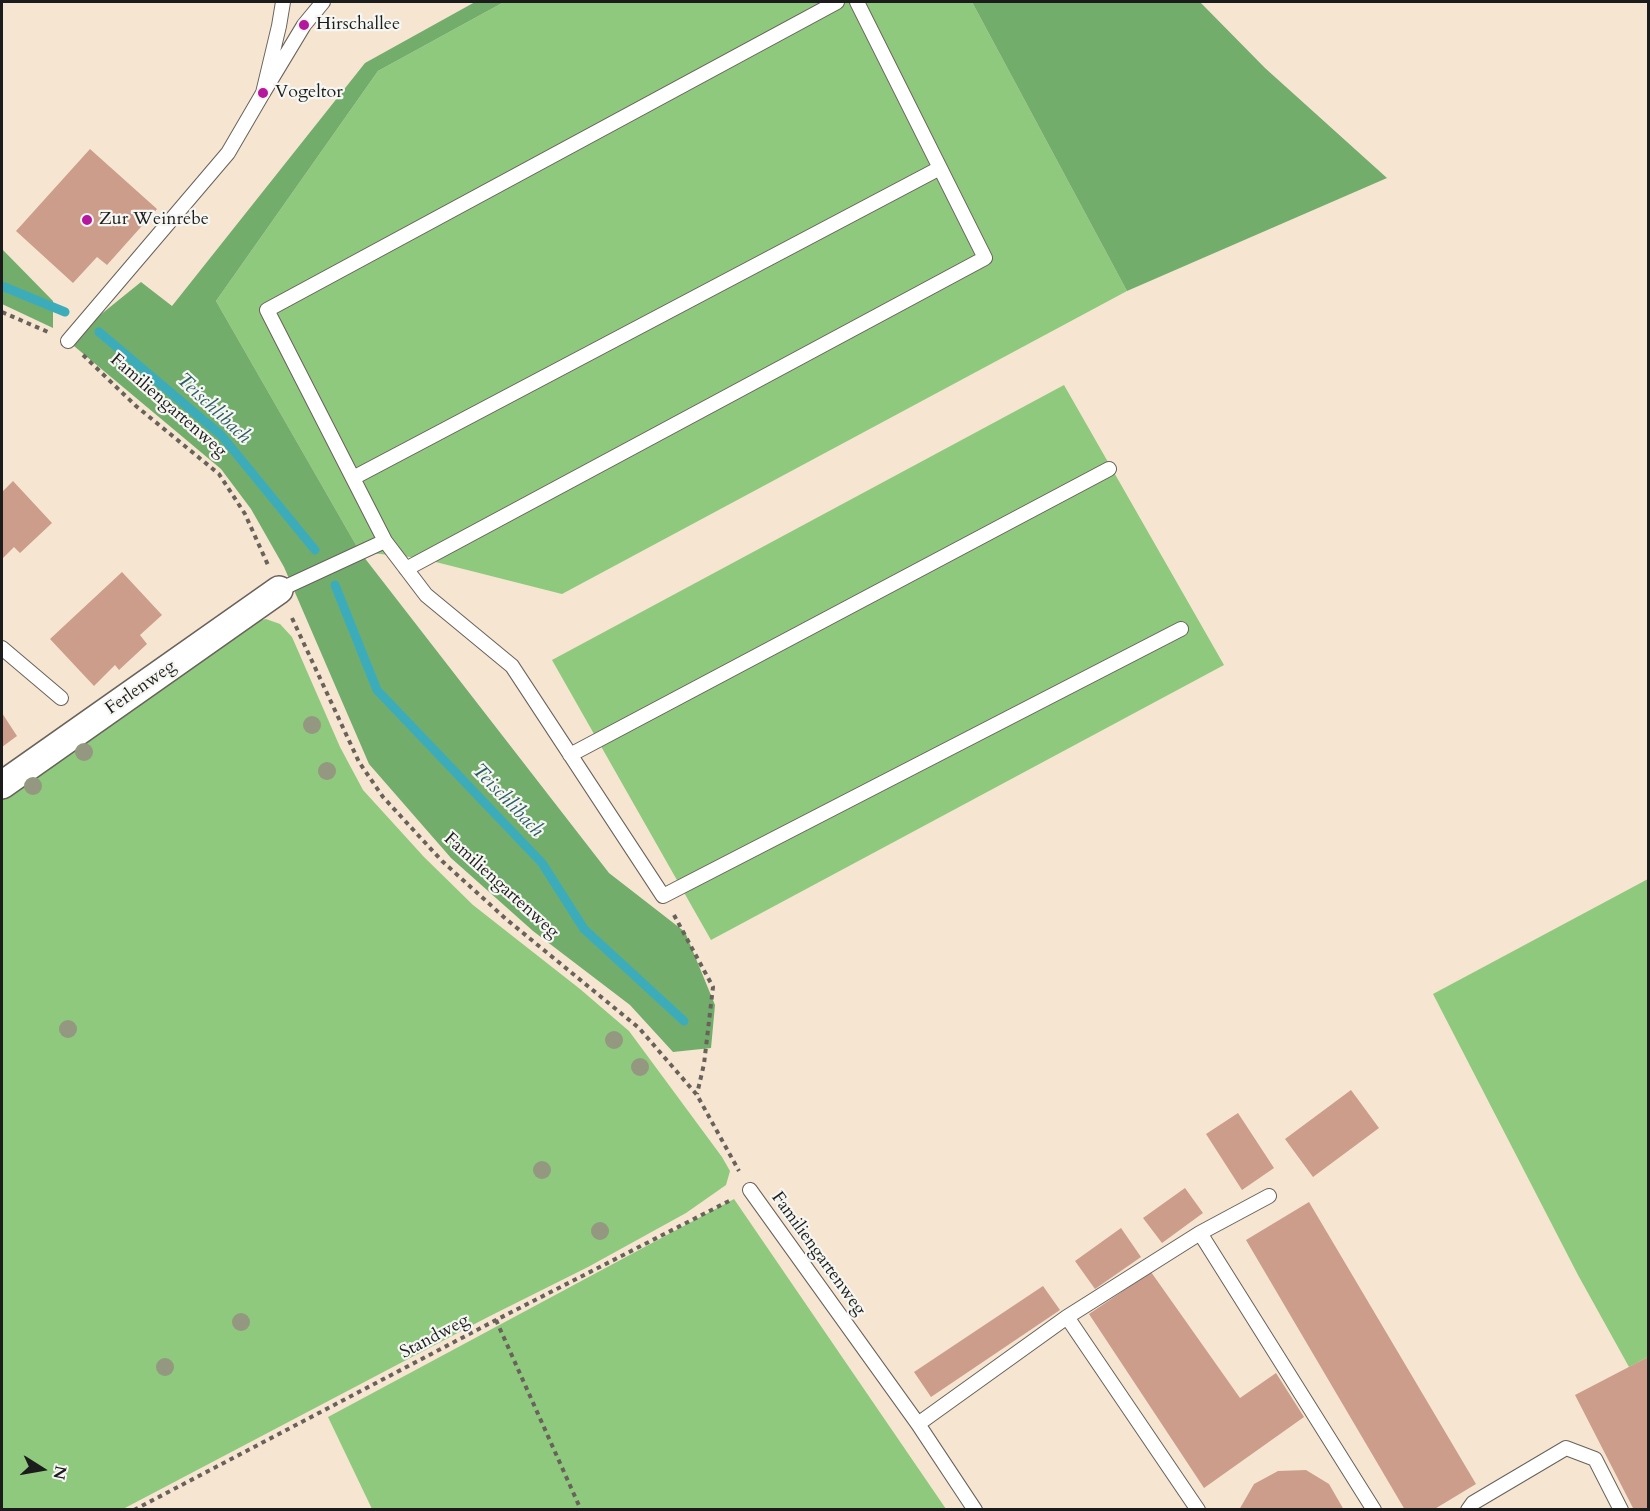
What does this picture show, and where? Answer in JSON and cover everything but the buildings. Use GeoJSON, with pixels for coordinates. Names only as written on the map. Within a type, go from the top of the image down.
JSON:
{"type":"FeatureCollection","features":[{"type":"Feature","properties":{"kind":"street","name":"Ferlenweg"},"geometry":{"type":"LineString","coordinates":[[2,785],[279,590]]}},
{"type":"Feature","properties":{"kind":"lane"},"geometry":{"type":"LineString","coordinates":[[263,93],[283,2]]}},
{"type":"Feature","properties":{"kind":"lane"},"geometry":{"type":"LineString","coordinates":[[68,341],[228,153],[304,25],[323,2]]}},
{"type":"Feature","properties":{"kind":"lane"},"geometry":{"type":"LineString","coordinates":[[837,2],[267,310],[385,541],[426,595],[512,666],[663,896],[1181,629]]}},
{"type":"Feature","properties":{"kind":"lane"},"geometry":{"type":"LineString","coordinates":[[406,569],[985,258],[857,2]]}},
{"type":"Feature","properties":{"kind":"lane"},"geometry":{"type":"LineString","coordinates":[[353,478],[940,168]]}},
{"type":"Feature","properties":{"kind":"lane"},"geometry":{"type":"LineString","coordinates":[[570,754],[1109,469]]}},
{"type":"Feature","properties":{"kind":"lane"},"geometry":{"type":"LineString","coordinates":[[279,590],[385,541]]}},
{"type":"Feature","properties":{"kind":"lane"},"geometry":{"type":"LineString","coordinates":[[2,648],[61,698]]}},
{"type":"Feature","properties":{"kind":"lane","name":"Familiengartenweg"},"geometry":{"type":"LineString","coordinates":[[750,1191],[918,1424],[975,1509]]}},
{"type":"Feature","properties":{"kind":"lane"},"geometry":{"type":"LineString","coordinates":[[918,1424],[1067,1317],[1200,1233],[1269,1196]]}},
{"type":"Feature","properties":{"kind":"lane"},"geometry":{"type":"LineString","coordinates":[[1200,1233],[1374,1509]]}},
{"type":"Feature","properties":{"kind":"lane"},"geometry":{"type":"LineString","coordinates":[[1067,1317],[1198,1509]]}},
{"type":"Feature","properties":{"kind":"lane"},"geometry":{"type":"LineString","coordinates":[[1467,1509],[1473,1503],[1566,1448],[1595,1460],[1621,1509]]}},
{"type":"Feature","properties":{"kind":"path","name":"Familiengartenweg"},"geometry":{"type":"LineString","coordinates":[[2,312],[68,341],[136,406],[219,474],[245,514],[359,762],[383,797],[450,868],[507,919],[639,1028],[697,1095],[750,1191]]}},
{"type":"Feature","properties":{"kind":"path"},"geometry":{"type":"LineString","coordinates":[[663,896],[713,987],[704,1064],[697,1095]]}},
{"type":"Feature","properties":{"kind":"path","name":"Standweg"},"geometry":{"type":"LineString","coordinates":[[134,1509],[496,1320],[750,1191]]}},
{"type":"Feature","properties":{"kind":"path"},"geometry":{"type":"LineString","coordinates":[[496,1320],[581,1509]]}},
{"type":"Feature","properties":{"kind":"green space"},"geometry":{"type":"Polygon","coordinates":[[[475,2],[504,2],[378,71],[216,301],[360,552],[609,873],[685,932],[715,1005],[711,1048],[673,1052],[630,1005],[533,931],[451,858],[369,764],[284,567],[251,509],[221,469],[68,341],[141,282],[172,306],[365,63],[475,2]]]}},
{"type":"Feature","properties":{"kind":"green space"},"geometry":{"type":"Polygon","coordinates":[[[504,2],[972,2],[1127,291],[562,594],[420,558],[360,552],[216,301],[378,71],[504,2]]]}},
{"type":"Feature","properties":{"kind":"green space"},"geometry":{"type":"Polygon","coordinates":[[[972,2],[1200,2],[1265,68],[1387,178],[1127,291],[972,2]]]}},
{"type":"Feature","properties":{"kind":"green space"},"geometry":{"type":"Polygon","coordinates":[[[2,249],[53,301],[53,328],[2,304],[2,249]]]}},
{"type":"Feature","properties":{"kind":"green space"},"geometry":{"type":"Polygon","coordinates":[[[1064,385],[1224,665],[711,940],[552,660],[1064,385]]]}},
{"type":"Feature","properties":{"kind":"green space"},"geometry":{"type":"Polygon","coordinates":[[[266,619],[280,624],[292,637],[340,747],[363,790],[424,857],[473,905],[580,989],[629,1031],[722,1157],[730,1171],[726,1185],[686,1213],[588,1267],[488,1317],[123,1509],[2,1509],[2,793],[246,624],[266,619]]]}},
{"type":"Feature","properties":{"kind":"green space"},"geometry":{"type":"Polygon","coordinates":[[[1648,879],[1648,1357],[1629,1367],[1578,1275],[1433,994],[1648,879]]]}},
{"type":"Feature","properties":{"kind":"green space"},"geometry":{"type":"Polygon","coordinates":[[[734,1199],[946,1509],[372,1509],[328,1417],[734,1199]]]}},
{"type":"Feature","properties":{"kind":"waterway","name":"Teischlibach"},"geometry":{"type":"LineString","coordinates":[[2,286],[65,312]]}},
{"type":"Feature","properties":{"kind":"waterway","name":"Teischlibach"},"geometry":{"type":"LineString","coordinates":[[99,332],[221,435],[315,550]]}},
{"type":"Feature","properties":{"kind":"waterway","name":"Teischlibach"},"geometry":{"type":"LineString","coordinates":[[335,585],[377,690],[542,863],[584,929],[684,1021]]}},
{"type":"Feature","properties":{"kind":"place","name":"Hirschallee"},"geometry":{"type":"Point","coordinates":[304,25]}},
{"type":"Feature","properties":{"kind":"place","name":"Vogeltor"},"geometry":{"type":"Point","coordinates":[263,93]}},
{"type":"Feature","properties":{"kind":"place","name":"Zur Weinrebe"},"geometry":{"type":"Point","coordinates":[87,220]}}]}
